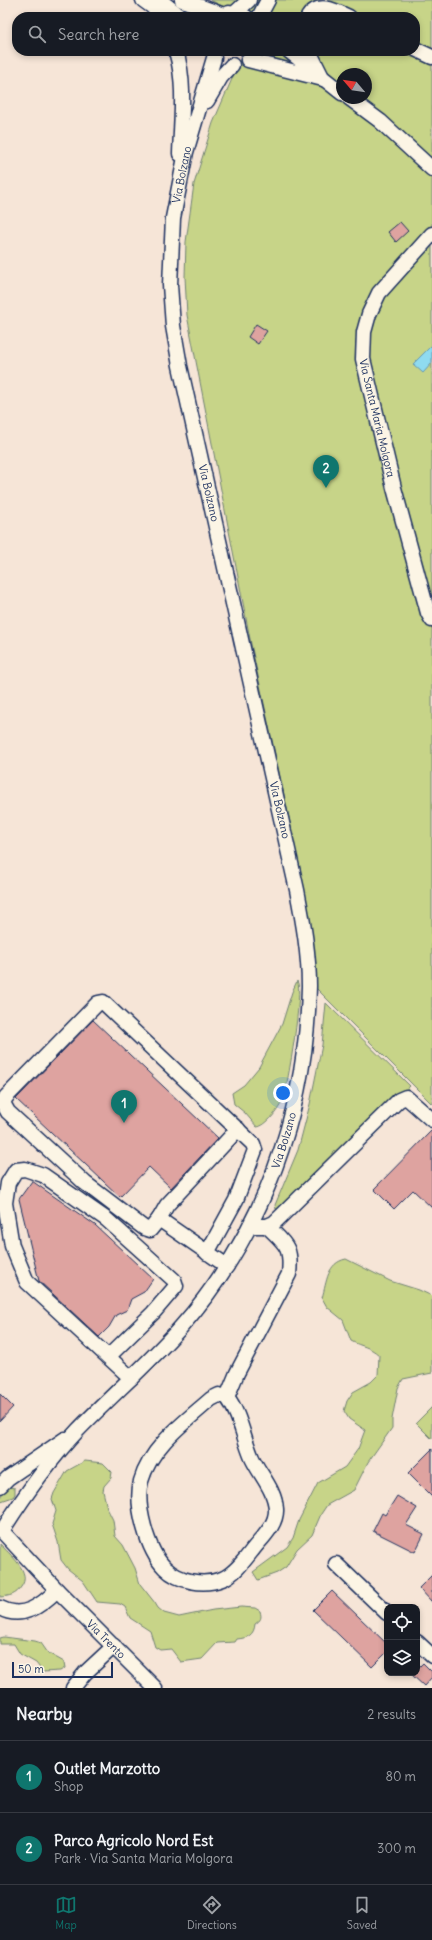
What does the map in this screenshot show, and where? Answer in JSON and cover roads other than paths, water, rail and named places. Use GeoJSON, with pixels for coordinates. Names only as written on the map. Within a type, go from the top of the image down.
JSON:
{"type":"FeatureCollection","features":[{"type":"Feature","properties":{"kind":"street"},"geometry":{"type":"LineString","coordinates":[[143,0],[154,8],[157,12]]}},
{"type":"Feature","properties":{"kind":"street"},"geometry":{"type":"LineString","coordinates":[[160,0],[175,12]]}},
{"type":"Feature","properties":{"kind":"street"},"geometry":{"type":"LineString","coordinates":[[182,0],[221,12]]}},
{"type":"Feature","properties":{"kind":"street"},"geometry":{"type":"LineString","coordinates":[[235,12],[249,0]]}},
{"type":"Feature","properties":{"kind":"street"},"geometry":{"type":"LineString","coordinates":[[262,12],[268,0]]}},
{"type":"Feature","properties":{"kind":"street"},"geometry":{"type":"LineString","coordinates":[[316,12],[325,8],[335,12]]}},
{"type":"Feature","properties":{"kind":"street"},"geometry":{"type":"LineString","coordinates":[[420,51],[432,57]]}},
{"type":"Feature","properties":{"kind":"street"},"geometry":{"type":"LineString","coordinates":[[177,56],[183,90],[180,178]]}},
{"type":"Feature","properties":{"kind":"street","name":"Via Bolzano"},"geometry":{"type":"LineString","coordinates":[[77,1432],[180,1328],[206,1298],[227,1266],[250,1226],[277,1163],[298,1089],[308,1016],[308,970],[303,923],[290,855],[176,346],[171,299],[170,258],[173,218],[180,178],[212,56]]}},
{"type":"Feature","properties":{"kind":"street"},"geometry":{"type":"LineString","coordinates":[[213,56],[220,62],[232,65],[238,65],[251,56]]}},
{"type":"Feature","properties":{"kind":"street"},"geometry":{"type":"LineString","coordinates":[[255,56],[323,79]]}},
{"type":"Feature","properties":{"kind":"street"},"geometry":{"type":"LineString","coordinates":[[295,56],[336,89]]}},
{"type":"Feature","properties":{"kind":"street"},"geometry":{"type":"LineString","coordinates":[[312,56],[323,79]]}},
{"type":"Feature","properties":{"kind":"street","name":"Via Bolzano"},"geometry":{"type":"LineString","coordinates":[[194,126],[221,77],[232,65]]}},
{"type":"Feature","properties":{"kind":"street"},"geometry":{"type":"LineString","coordinates":[[357,104],[380,121],[432,169]]}},
{"type":"Feature","properties":{"kind":"street","name":"Via Santa Maria Molgora"},"geometry":{"type":"LineString","coordinates":[[432,234],[379,293],[369,314],[364,332],[362,359],[394,488],[428,613],[432,620]]}},
{"type":"Feature","properties":{"kind":"street"},"geometry":{"type":"LineString","coordinates":[[207,1253],[236,1200],[255,1150],[249,1139],[103,1002],[98,1003],[6,1097],[3,1103],[8,1112],[85,1183],[144,1228],[150,1230],[159,1219],[167,1205],[238,1129]]}},
{"type":"Feature","properties":{"kind":"street"},"geometry":{"type":"LineString","coordinates":[[250,1226],[267,1226],[274,1223],[399,1100],[406,1097],[432,1120]]}},
{"type":"Feature","properties":{"kind":"street"},"geometry":{"type":"LineString","coordinates":[[108,1357],[153,1313],[176,1286],[174,1280],[106,1220],[43,1176],[24,1169],[16,1170],[8,1183],[5,1203],[12,1246],[27,1282],[130,1378]]}},
{"type":"Feature","properties":{"kind":"street"},"geometry":{"type":"LineString","coordinates":[[159,1219],[227,1266]]}},
{"type":"Feature","properties":{"kind":"street"},"geometry":{"type":"LineString","coordinates":[[227,1397],[237,1373],[290,1274],[291,1259],[289,1250],[267,1226]]}},
{"type":"Feature","properties":{"kind":"street"},"geometry":{"type":"LineString","coordinates":[[219,1395],[227,1397],[238,1417],[243,1436],[253,1459],[273,1496],[276,1510],[274,1521],[263,1538],[238,1567],[223,1579],[204,1582],[189,1581],[179,1577],[165,1568],[152,1550],[142,1520],[139,1495],[141,1480],[149,1461],[162,1444],[180,1426],[211,1399],[219,1395]]}},
{"type":"Feature","properties":{"kind":"street"},"geometry":{"type":"LineString","coordinates":[[0,1486],[8,1478],[77,1432]]}},
{"type":"Feature","properties":{"kind":"street"},"geometry":{"type":"LineString","coordinates":[[1,1530],[21,1500],[77,1432]]}},
{"type":"Feature","properties":{"kind":"street","name":"Via Trento"},"geometry":{"type":"LineString","coordinates":[[1,1530],[57,1590],[155,1688]]}},
{"type":"Feature","properties":{"kind":"street"},"geometry":{"type":"LineString","coordinates":[[336,1564],[384,1610]]}},
{"type":"Feature","properties":{"kind":"street"},"geometry":{"type":"LineString","coordinates":[[0,1608],[10,1613],[25,1612],[38,1606],[57,1590]]}},
{"type":"Feature","properties":{"kind":"street"},"geometry":{"type":"LineString","coordinates":[[420,1645],[432,1656]]}},
{"type":"Feature","properties":{"kind":"street"},"geometry":{"type":"LineString","coordinates":[[73,1688],[114,1646]]}},
{"type":"Feature","properties":{"kind":"water"},"geometry":{"type":"Polygon","coordinates":[[[432,345],[432,363],[423,373],[413,364],[432,345]]]}},
{"type":"Feature","properties":{"kind":"place","name":"Parco Agricolo Nord Est"},"geometry":{"type":"Point","coordinates":[326,488]}},
{"type":"Feature","properties":{"kind":"place","name":"Outlet Marzotto"},"geometry":{"type":"Point","coordinates":[124,1123]}}]}
